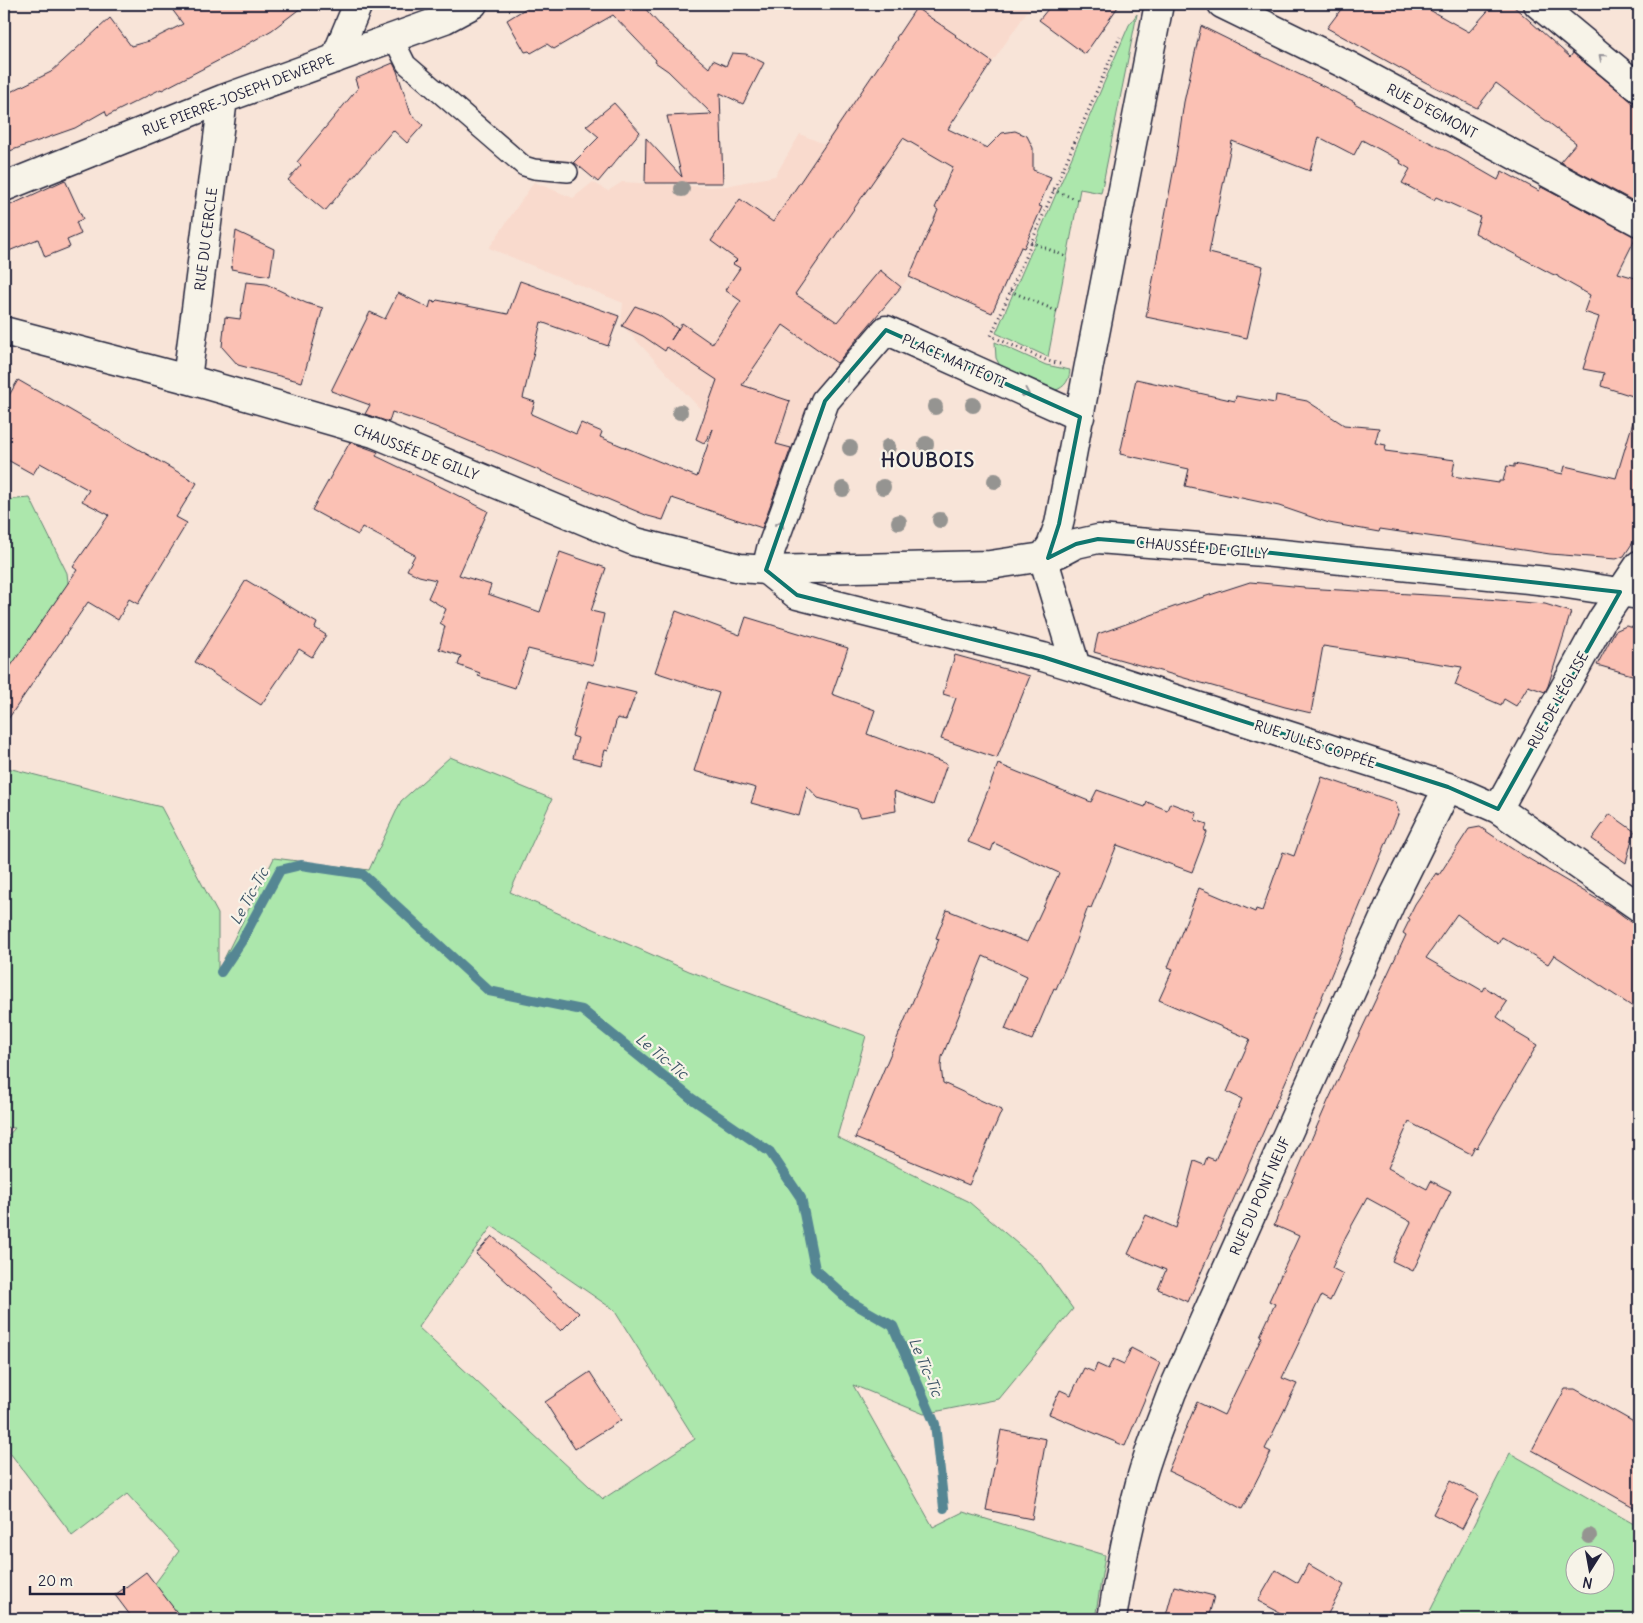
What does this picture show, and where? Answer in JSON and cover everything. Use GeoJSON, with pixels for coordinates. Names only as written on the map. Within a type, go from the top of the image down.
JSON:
{"type":"FeatureCollection","features":[{"type":"Feature","properties":{"kind":"street"},"geometry":{"type":"LineString","coordinates":[[335,59],[358,4]]}},
{"type":"Feature","properties":{"kind":"street","name":"RUE PIERRE-JOSEPH DEWERPE"},"geometry":{"type":"LineString","coordinates":[[4,187],[223,99],[445,19],[473,4]]}},
{"type":"Feature","properties":{"kind":"street"},"geometry":{"type":"LineString","coordinates":[[1076,667],[1043,558],[1051,546],[1059,524],[1159,4]]}},
{"type":"Feature","properties":{"kind":"street","name":"RUE D'EGMONT"},"geometry":{"type":"LineString","coordinates":[[1222,4],[1349,66],[1639,222]]}},
{"type":"Feature","properties":{"kind":"street"},"geometry":{"type":"LineString","coordinates":[[1538,4],[1639,88]]}},
{"type":"Feature","properties":{"kind":"street","name":"RUE DU CERCLE"},"geometry":{"type":"LineString","coordinates":[[188,379],[223,99]]}},
{"type":"Feature","properties":{"kind":"street","name":"PLACE MATTÉOTI"},"geometry":{"type":"LineString","coordinates":[[766,570],[770,549],[825,401],[886,330],[1080,417]]}},
{"type":"Feature","properties":{"kind":"street","name":"CHAUSSÉE DE GILLY"},"geometry":{"type":"LineString","coordinates":[[4,331],[188,379],[374,433],[636,542],[740,568],[766,570],[990,565],[1043,558],[1076,544],[1098,539],[1263,552],[1547,581],[1630,594]]}},
{"type":"Feature","properties":{"kind":"street","name":"RUE DE L'ÉGLISE"},"geometry":{"type":"LineString","coordinates":[[1498,809],[1603,618],[1630,594],[1639,566]]}},
{"type":"Feature","properties":{"kind":"street"},"geometry":{"type":"LineString","coordinates":[[766,570],[797,595],[1076,667]]}},
{"type":"Feature","properties":{"kind":"street","name":"RUE JULES COPPÉE"},"geometry":{"type":"LineString","coordinates":[[1076,667],[1448,787],[1498,809],[1639,907]]}},
{"type":"Feature","properties":{"kind":"street","name":"RUE DU PONT NEUF"},"geometry":{"type":"LineString","coordinates":[[1112,1619],[1121,1561],[1140,1482],[1172,1392],[1393,898],[1448,787]]}},
{"type":"Feature","properties":{"kind":"lane"},"geometry":{"type":"LineString","coordinates":[[393,38],[406,64],[524,166],[534,170],[568,172]]}},
{"type":"Feature","properties":{"kind":"path"},"geometry":{"type":"LineString","coordinates":[[1088,370],[1048,361],[991,336],[1123,30]]}},
{"type":"Feature","properties":{"kind":"path"},"geometry":{"type":"LineString","coordinates":[[1053,190],[1078,200]]}},
{"type":"Feature","properties":{"kind":"path"},"geometry":{"type":"LineString","coordinates":[[1031,242],[1067,257]]}},
{"type":"Feature","properties":{"kind":"path"},"geometry":{"type":"LineString","coordinates":[[1010,291],[1057,311]]}},
{"type":"Feature","properties":{"kind":"highlighted area"},"geometry":{"type":"Polygon","coordinates":[[[886,330],[1080,417],[1059,524],[1048,558],[1076,544],[1098,539],[1263,552],[1620,592],[1498,809],[1448,787],[1043,657],[797,595],[766,570],[825,401],[886,330]]]}},
{"type":"Feature","properties":{"kind":"shaded area"},"geometry":{"type":"Polygon","coordinates":[[[921,4],[1032,4],[973,91],[962,83],[941,116],[953,167],[935,208],[938,210],[910,276],[814,392],[793,449],[705,414],[621,324],[623,303],[489,248],[534,182],[573,198],[593,182],[608,191],[622,182],[710,187],[726,186],[775,176],[800,134],[824,144],[921,4]]]}},
{"type":"Feature","properties":{"kind":"green space"},"geometry":{"type":"Polygon","coordinates":[[[1137,14],[1101,193],[1080,189],[1048,357],[996,333],[1129,25],[1137,14]]]}},
{"type":"Feature","properties":{"kind":"green space"},"geometry":{"type":"Polygon","coordinates":[[[995,342],[1046,365],[1070,370],[1068,379],[1061,387],[1050,392],[1001,368],[996,358],[995,342]]]}},
{"type":"Feature","properties":{"kind":"green space"},"geometry":{"type":"Polygon","coordinates":[[[30,498],[67,573],[70,600],[22,671],[4,675],[4,500],[30,498]]]}},
{"type":"Feature","properties":{"kind":"green space"},"geometry":{"type":"Polygon","coordinates":[[[450,757],[552,799],[510,892],[689,971],[866,1036],[837,1137],[969,1202],[1040,1263],[1073,1309],[999,1399],[924,1414],[853,1385],[933,1527],[963,1512],[1105,1555],[1095,1619],[153,1619],[139,1605],[179,1551],[127,1494],[72,1536],[4,1445],[4,1140],[15,1128],[4,1127],[4,767],[161,807],[218,914],[218,971],[274,858],[369,870],[401,801],[450,757]],[[492,1226],[418,1327],[603,1499],[695,1439],[614,1310],[492,1226]]]}},
{"type":"Feature","properties":{"kind":"green space"},"geometry":{"type":"Polygon","coordinates":[[[1510,1453],[1639,1527],[1639,1619],[1444,1619],[1429,1613],[1510,1453]]]}},
{"type":"Feature","properties":{"kind":"building"},"geometry":{"type":"Polygon","coordinates":[[[168,4],[306,4],[272,30],[162,90],[107,116],[105,111],[75,128],[4,153],[4,95],[51,72],[110,18],[131,46],[149,41],[183,24],[168,4]]]}},
{"type":"Feature","properties":{"kind":"building"},"geometry":{"type":"Polygon","coordinates":[[[533,4],[641,4],[660,25],[709,68],[713,60],[726,66],[732,53],[746,54],[764,63],[743,104],[720,93],[723,183],[645,183],[646,138],[682,177],[667,116],[712,114],[668,71],[655,62],[656,60],[613,15],[554,49],[547,44],[531,53],[529,51],[525,52],[507,20],[533,4]]]}},
{"type":"Feature","properties":{"kind":"building"},"geometry":{"type":"Polygon","coordinates":[[[1052,4],[1120,4],[1085,54],[1039,20],[1052,4]]]}},
{"type":"Feature","properties":{"kind":"building"},"geometry":{"type":"Polygon","coordinates":[[[1345,4],[1419,4],[1469,32],[1494,4],[1511,4],[1570,57],[1573,53],[1630,100],[1639,111],[1639,204],[1560,162],[1576,143],[1496,83],[1477,108],[1425,82],[1327,28],[1345,4]]]}},
{"type":"Feature","properties":{"kind":"building"},"geometry":{"type":"Polygon","coordinates":[[[916,8],[992,62],[948,129],[987,148],[1002,133],[1015,131],[1027,136],[1033,148],[1033,170],[1051,177],[1039,206],[1042,207],[1024,248],[1021,247],[992,313],[909,277],[938,210],[935,208],[953,167],[903,138],[795,294],[837,322],[880,270],[901,287],[837,363],[783,325],[742,385],[790,401],[776,444],[791,448],[762,528],[672,498],[663,520],[648,516],[433,426],[392,412],[389,422],[365,414],[370,405],[331,391],[370,312],[385,319],[398,293],[429,308],[431,301],[435,302],[437,300],[508,314],[520,281],[619,316],[608,346],[541,322],[523,398],[535,402],[531,414],[576,434],[581,423],[602,432],[600,437],[697,477],[713,429],[704,443],[696,439],[717,380],[667,347],[665,351],[643,336],[622,326],[635,306],[658,315],[678,329],[671,340],[682,323],[712,344],[741,301],[725,290],[740,268],[733,264],[737,260],[711,241],[740,199],[773,222],[916,8]]]}},
{"type":"Feature","properties":{"kind":"building"},"geometry":{"type":"Polygon","coordinates":[[[1201,26],[1355,102],[1498,180],[1502,171],[1539,191],[1541,187],[1636,237],[1618,273],[1639,279],[1639,398],[1601,386],[1604,373],[1583,369],[1599,317],[1584,312],[1590,295],[1558,276],[1475,233],[1480,217],[1436,197],[1434,200],[1402,183],[1410,169],[1400,163],[1401,161],[1362,140],[1354,155],[1319,137],[1310,171],[1232,141],[1209,253],[1263,266],[1247,338],[1146,317],[1176,157],[1184,102],[1201,26]]]}},
{"type":"Feature","properties":{"kind":"building"},"geometry":{"type":"Polygon","coordinates":[[[393,63],[411,114],[423,125],[407,143],[393,130],[325,211],[288,180],[301,165],[297,162],[358,88],[355,79],[393,63]]]}},
{"type":"Feature","properties":{"kind":"building"},"geometry":{"type":"Polygon","coordinates":[[[614,103],[640,132],[598,182],[574,162],[599,137],[586,126],[614,103]]]}},
{"type":"Feature","properties":{"kind":"building"},"geometry":{"type":"Polygon","coordinates":[[[65,180],[83,219],[76,222],[81,234],[67,240],[70,247],[45,257],[38,239],[4,253],[4,208],[65,180]]]}},
{"type":"Feature","properties":{"kind":"building"},"geometry":{"type":"Polygon","coordinates":[[[236,231],[274,249],[270,276],[231,269],[236,231]]]}},
{"type":"Feature","properties":{"kind":"building"},"geometry":{"type":"Polygon","coordinates":[[[246,282],[266,284],[306,303],[323,308],[302,382],[238,365],[222,347],[225,317],[240,319],[246,282]]]}},
{"type":"Feature","properties":{"kind":"building"},"geometry":{"type":"Polygon","coordinates":[[[1136,379],[1235,401],[1236,396],[1275,403],[1276,395],[1307,401],[1344,425],[1379,428],[1375,443],[1386,445],[1385,451],[1455,460],[1452,476],[1499,483],[1499,481],[1503,481],[1507,466],[1514,467],[1514,464],[1563,474],[1565,466],[1616,478],[1633,422],[1639,423],[1639,533],[1624,556],[1616,559],[1550,554],[1380,529],[1379,532],[1329,523],[1279,506],[1185,486],[1189,469],[1120,454],[1136,379]]]}},
{"type":"Feature","properties":{"kind":"building"},"geometry":{"type":"Polygon","coordinates":[[[18,380],[197,483],[176,517],[187,523],[138,604],[129,599],[118,620],[88,602],[4,725],[4,676],[77,570],[73,567],[109,515],[82,501],[89,490],[40,463],[33,474],[4,458],[4,404],[18,380]]]}},
{"type":"Feature","properties":{"kind":"building"},"geometry":{"type":"Polygon","coordinates":[[[350,442],[378,452],[376,456],[488,511],[459,575],[491,585],[488,594],[540,612],[560,552],[606,568],[591,611],[604,614],[593,665],[528,649],[515,688],[478,676],[480,673],[458,665],[461,656],[439,649],[445,626],[440,623],[446,609],[428,598],[436,580],[419,576],[407,570],[415,555],[362,527],[358,535],[312,510],[350,442]]]}},
{"type":"Feature","properties":{"kind":"building"},"geometry":{"type":"Polygon","coordinates":[[[246,580],[317,623],[315,628],[326,635],[312,657],[299,649],[261,705],[195,662],[246,580]]]}},
{"type":"Feature","properties":{"kind":"building"},"geometry":{"type":"Polygon","coordinates":[[[1250,582],[1304,588],[1463,597],[1545,604],[1571,612],[1545,692],[1528,686],[1516,706],[1504,699],[1501,705],[1455,685],[1462,667],[1323,646],[1311,713],[1094,652],[1098,634],[1250,582]]]}},
{"type":"Feature","properties":{"kind":"building"},"geometry":{"type":"Polygon","coordinates":[[[676,611],[740,635],[746,617],[848,648],[832,694],[875,710],[867,734],[947,764],[933,805],[894,791],[896,811],[861,817],[857,809],[818,798],[807,786],[799,816],[751,803],[756,788],[694,771],[719,693],[655,672],[676,611]]]}},
{"type":"Feature","properties":{"kind":"building"},"geometry":{"type":"Polygon","coordinates":[[[1626,626],[1639,629],[1639,677],[1597,665],[1615,631],[1626,626]]]}},
{"type":"Feature","properties":{"kind":"building"},"geometry":{"type":"Polygon","coordinates":[[[955,655],[1030,676],[997,758],[941,739],[956,698],[943,694],[955,655]]]}},
{"type":"Feature","properties":{"kind":"building"},"geometry":{"type":"Polygon","coordinates":[[[588,681],[636,693],[626,720],[617,718],[608,751],[605,750],[601,765],[573,758],[578,738],[572,736],[588,681]]]}},
{"type":"Feature","properties":{"kind":"building"},"geometry":{"type":"Polygon","coordinates":[[[998,764],[1091,802],[1097,790],[1145,807],[1147,802],[1167,810],[1170,803],[1197,813],[1195,820],[1207,824],[1205,831],[1207,832],[1192,872],[1117,845],[1091,908],[1088,907],[1071,954],[1032,1040],[1005,1029],[1027,976],[983,956],[942,1057],[941,1067],[943,1083],[1002,1110],[969,1185],[855,1138],[939,939],[936,938],[947,910],[1027,942],[1059,873],[994,843],[991,851],[968,842],[998,764]]]}},
{"type":"Feature","properties":{"kind":"building"},"geometry":{"type":"Polygon","coordinates":[[[1322,777],[1395,802],[1399,812],[1304,1040],[1188,1302],[1158,1289],[1166,1270],[1128,1254],[1146,1215],[1176,1228],[1194,1161],[1204,1165],[1207,1157],[1215,1160],[1242,1099],[1227,1092],[1250,1039],[1159,1000],[1173,969],[1168,967],[1199,888],[1255,912],[1256,909],[1262,911],[1283,852],[1294,856],[1322,777]]]}},
{"type":"Feature","properties":{"kind":"building"},"geometry":{"type":"Polygon","coordinates":[[[1610,814],[1634,831],[1626,863],[1592,839],[1610,814]]]}},
{"type":"Feature","properties":{"kind":"building"},"geometry":{"type":"Polygon","coordinates":[[[1480,827],[1514,850],[1614,909],[1639,928],[1639,1011],[1554,955],[1548,964],[1502,937],[1498,944],[1457,914],[1426,958],[1483,991],[1485,987],[1507,1002],[1497,1017],[1516,1030],[1515,1032],[1537,1045],[1477,1148],[1475,1146],[1471,1154],[1409,1122],[1388,1168],[1427,1189],[1431,1181],[1451,1191],[1413,1271],[1392,1261],[1411,1222],[1367,1198],[1346,1236],[1332,1268],[1343,1274],[1330,1301],[1321,1296],[1282,1378],[1297,1384],[1265,1449],[1271,1452],[1242,1509],[1168,1471],[1197,1402],[1224,1415],[1262,1337],[1260,1336],[1275,1304],[1269,1301],[1299,1236],[1274,1225],[1328,1101],[1406,935],[1403,933],[1415,904],[1436,873],[1439,875],[1469,829],[1480,827]]]}},
{"type":"Feature","properties":{"kind":"building"},"geometry":{"type":"Polygon","coordinates":[[[492,1236],[579,1313],[561,1331],[476,1254],[492,1236]]]}},
{"type":"Feature","properties":{"kind":"building"},"geometry":{"type":"Polygon","coordinates":[[[1131,1348],[1160,1363],[1125,1446],[1049,1414],[1060,1390],[1071,1395],[1084,1368],[1094,1372],[1097,1364],[1108,1369],[1113,1359],[1124,1364],[1131,1348]]]}},
{"type":"Feature","properties":{"kind":"building"},"geometry":{"type":"Polygon","coordinates":[[[590,1372],[621,1420],[575,1449],[545,1402],[590,1372]]]}},
{"type":"Feature","properties":{"kind":"building"},"geometry":{"type":"Polygon","coordinates":[[[1565,1389],[1575,1389],[1639,1425],[1639,1510],[1532,1450],[1565,1389]]]}},
{"type":"Feature","properties":{"kind":"building"},"geometry":{"type":"Polygon","coordinates":[[[1001,1430],[1046,1439],[1032,1519],[986,1510],[1001,1430]]]}},
{"type":"Feature","properties":{"kind":"building"},"geometry":{"type":"Polygon","coordinates":[[[1450,1481],[1479,1496],[1462,1529],[1433,1514],[1450,1481]]]}},
{"type":"Feature","properties":{"kind":"building"},"geometry":{"type":"Polygon","coordinates":[[[1308,1564],[1344,1585],[1325,1619],[1292,1619],[1258,1601],[1276,1570],[1298,1583],[1308,1564]]]}},
{"type":"Feature","properties":{"kind":"building"},"geometry":{"type":"Polygon","coordinates":[[[146,1572],[182,1619],[133,1619],[115,1595],[146,1572]]]}},
{"type":"Feature","properties":{"kind":"building"},"geometry":{"type":"Polygon","coordinates":[[[1174,1586],[1214,1596],[1208,1619],[1165,1619],[1174,1586]]]}},
{"type":"Feature","properties":{"kind":"waterway","name":"Le Tic-Tic"},"geometry":{"type":"LineString","coordinates":[[221,972],[241,942],[280,870],[301,865],[362,874],[489,991],[582,1010],[691,1098],[770,1152],[801,1198],[815,1269],[851,1302],[893,1326],[935,1424],[944,1508]]}},
{"type":"Feature","properties":{"kind":"district","name":"HOUBOIS"},"geometry":{"type":"Point","coordinates":[928,460]}}]}
